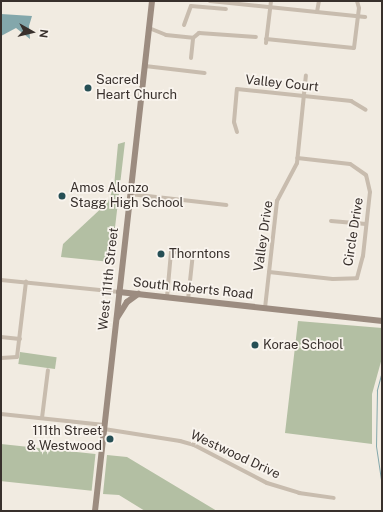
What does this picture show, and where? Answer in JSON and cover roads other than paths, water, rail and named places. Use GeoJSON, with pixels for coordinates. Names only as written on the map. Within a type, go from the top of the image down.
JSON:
{"type":"FeatureCollection","features":[{"type":"Feature","properties":{"kind":"main road","name":"West 111th Street"},"geometry":{"type":"LineString","coordinates":[[95,511],[152,1]]}},
{"type":"Feature","properties":{"kind":"main road","name":"South Roberts Road"},"geometry":{"type":"LineString","coordinates":[[119,292],[382,321]]}},
{"type":"Feature","properties":{"kind":"main road"},"geometry":{"type":"LineString","coordinates":[[116,319],[127,302],[138,294]]}},
{"type":"Feature","properties":{"kind":"street"},"geometry":{"type":"LineString","coordinates":[[208,7],[210,1],[232,2],[365,17]]}},
{"type":"Feature","properties":{"kind":"street"},"geometry":{"type":"LineString","coordinates":[[271,1],[269,7],[266,40],[354,48],[359,8],[356,1]]}},
{"type":"Feature","properties":{"kind":"street"},"geometry":{"type":"LineString","coordinates":[[317,12],[319,1]]}},
{"type":"Feature","properties":{"kind":"street"},"geometry":{"type":"LineString","coordinates":[[184,25],[190,6],[226,9]]}},
{"type":"Feature","properties":{"kind":"street"},"geometry":{"type":"LineString","coordinates":[[149,28],[166,35],[193,38]]}},
{"type":"Feature","properties":{"kind":"street"},"geometry":{"type":"LineString","coordinates":[[191,58],[193,38],[199,33],[256,37]]}},
{"type":"Feature","properties":{"kind":"street"},"geometry":{"type":"LineString","coordinates":[[145,66],[205,73]]}},
{"type":"Feature","properties":{"kind":"street","name":"Valley Drive"},"geometry":{"type":"LineString","coordinates":[[265,308],[277,201],[293,175],[297,158],[306,75]]}},
{"type":"Feature","properties":{"kind":"street","name":"Valley Court"},"geometry":{"type":"LineString","coordinates":[[237,132],[234,122],[237,89],[351,101],[366,110]]}},
{"type":"Feature","properties":{"kind":"street","name":"Circle Drive"},"geometry":{"type":"LineString","coordinates":[[269,272],[333,280],[357,278],[370,188],[363,171],[350,164],[297,158]]}},
{"type":"Feature","properties":{"kind":"street"},"geometry":{"type":"LineString","coordinates":[[130,194],[226,205]]}},
{"type":"Feature","properties":{"kind":"street"},"geometry":{"type":"LineString","coordinates":[[331,221],[366,224]]}},
{"type":"Feature","properties":{"kind":"street"},"geometry":{"type":"LineString","coordinates":[[167,297],[171,252],[193,253],[188,300]]}},
{"type":"Feature","properties":{"kind":"street","name":"South Roberts Road"},"geometry":{"type":"LineString","coordinates":[[1,280],[119,292]]}},
{"type":"Feature","properties":{"kind":"street"},"geometry":{"type":"LineString","coordinates":[[1,358],[17,357],[26,282]]}},
{"type":"Feature","properties":{"kind":"street"},"geometry":{"type":"LineString","coordinates":[[1,337],[20,339]]}},
{"type":"Feature","properties":{"kind":"street"},"geometry":{"type":"LineString","coordinates":[[42,418],[48,370]]}},
{"type":"Feature","properties":{"kind":"street","name":"Westwood Drive"},"geometry":{"type":"LineString","coordinates":[[1,414],[104,427],[187,443],[267,483],[299,493],[334,498]]}},
{"type":"Feature","properties":{"kind":"water"},"geometry":{"type":"Polygon","coordinates":[[[1,14],[32,16],[29,26],[30,39],[16,28],[1,36],[1,14]]]}},
{"type":"Feature","properties":{"kind":"waterway"},"geometry":{"type":"LineString","coordinates":[[382,371],[377,390],[376,446],[382,486]]}},
{"type":"Feature","properties":{"kind":"place","name":"Sacred Heart Church"},"geometry":{"type":"Point","coordinates":[88,88]}},
{"type":"Feature","properties":{"kind":"place","name":"Amos Alonzo Stagg High School"},"geometry":{"type":"Point","coordinates":[62,196]}},
{"type":"Feature","properties":{"kind":"place","name":"Thorntons"},"geometry":{"type":"Point","coordinates":[161,254]}},
{"type":"Feature","properties":{"kind":"place","name":"Korae School"},"geometry":{"type":"Point","coordinates":[255,345]}},
{"type":"Feature","properties":{"kind":"place","name":"111th Street & Westwood"},"geometry":{"type":"Point","coordinates":[110,439]}}]}
